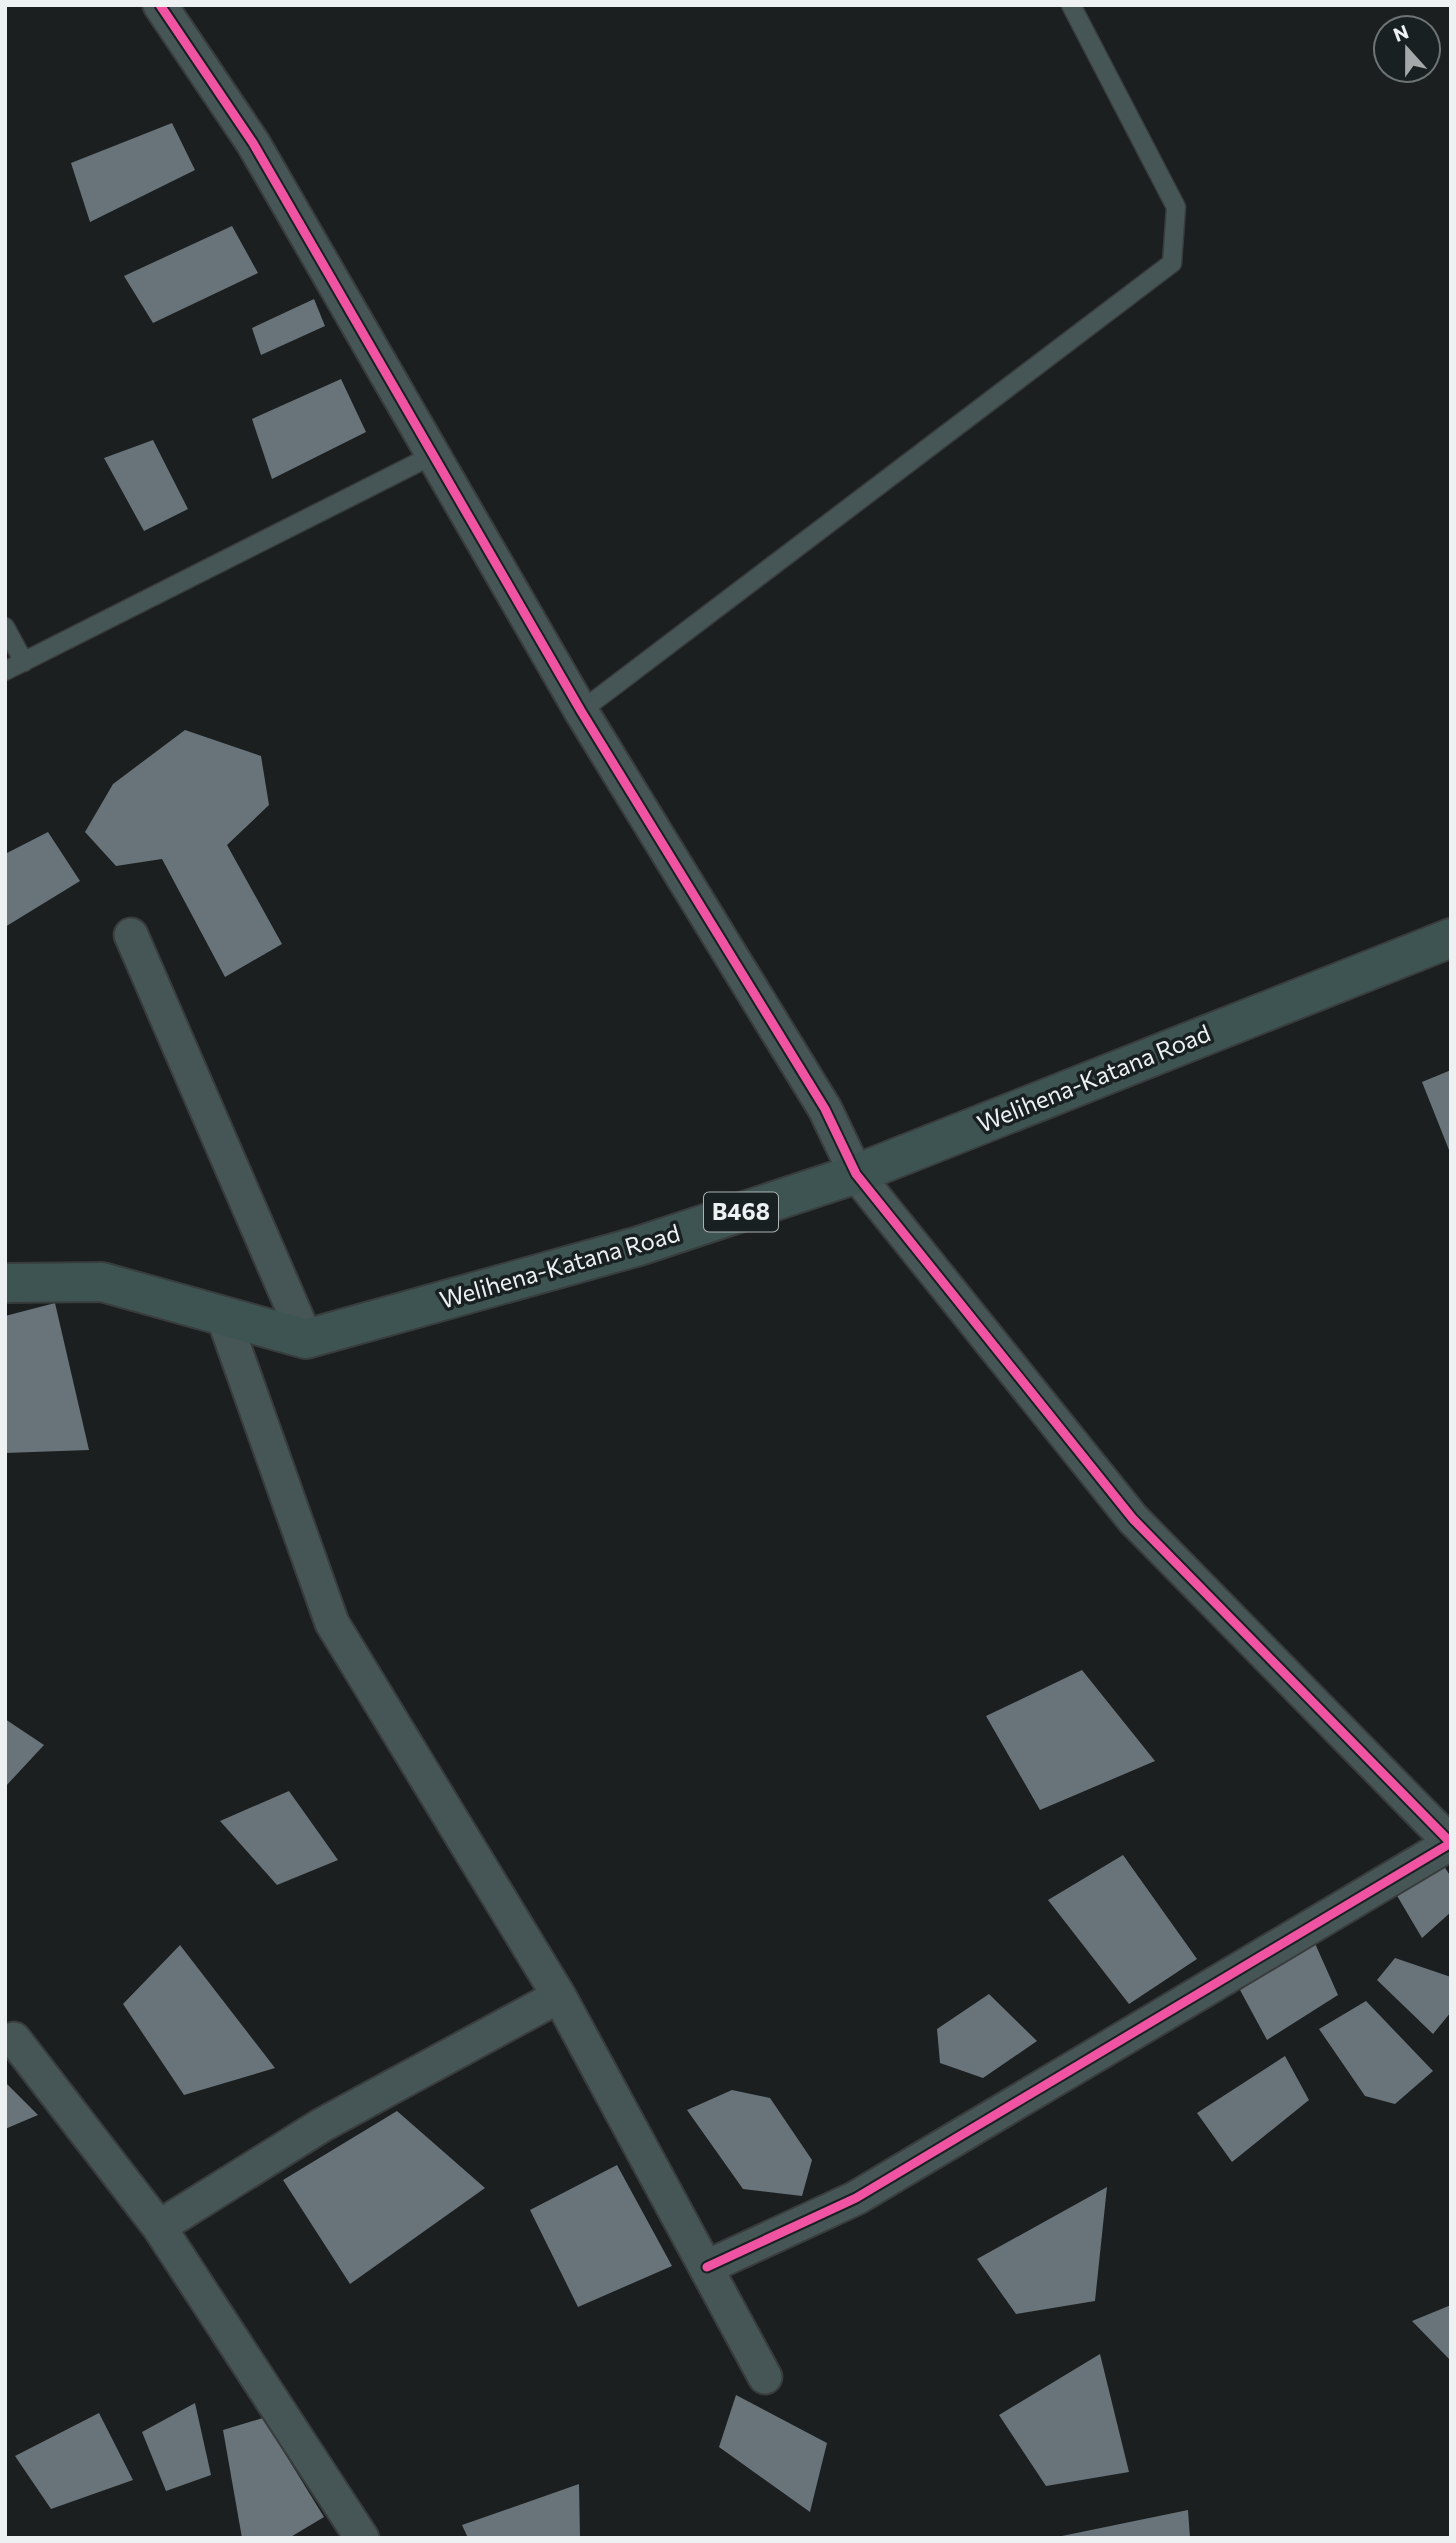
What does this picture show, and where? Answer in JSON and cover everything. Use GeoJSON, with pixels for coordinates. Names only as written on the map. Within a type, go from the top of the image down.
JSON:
{"type":"FeatureCollection","features":[{"type":"Feature","properties":{"kind":"main road","name":"Welihena-Katana Road"},"geometry":{"type":"LineString","coordinates":[[306,1339],[639,1246],[856,1174],[1451,938]]}},
{"type":"Feature","properties":{"kind":"main road"},"geometry":{"type":"LineString","coordinates":[[5,1283],[102,1282],[306,1339]]}},
{"type":"Feature","properties":{"kind":"street"},"geometry":{"type":"LineString","coordinates":[[160,5],[253,143],[581,711],[825,1109],[856,1174],[1133,1519],[1451,1843],[856,2198],[706,2267]]}},
{"type":"Feature","properties":{"kind":"street"},"geometry":{"type":"LineString","coordinates":[[131,935],[306,1339]]}},
{"type":"Feature","properties":{"kind":"street"},"geometry":{"type":"LineString","coordinates":[[223,1316],[332,1623],[559,1996],[765,2377]]}},
{"type":"Feature","properties":{"kind":"street"},"geometry":{"type":"LineString","coordinates":[[159,2227],[322,2125],[559,1996]]}},
{"type":"Feature","properties":{"kind":"street"},"geometry":{"type":"LineString","coordinates":[[14,2039],[159,2227],[362,2538]]}},
{"type":"Feature","properties":{"kind":"lane"},"geometry":{"type":"LineString","coordinates":[[581,711],[1172,263],[1176,207],[1071,5]]}},
{"type":"Feature","properties":{"kind":"lane"},"geometry":{"type":"LineString","coordinates":[[5,671],[433,455]]}},
{"type":"Feature","properties":{"kind":"lane"},"geometry":{"type":"LineString","coordinates":[[5,628],[24,663]]}},
{"type":"Feature","properties":{"kind":"building"},"geometry":{"type":"Polygon","coordinates":[[[172,123],[195,170],[90,222],[71,163],[172,123]]]}},
{"type":"Feature","properties":{"kind":"building"},"geometry":{"type":"Polygon","coordinates":[[[232,226],[258,273],[153,323],[124,276],[232,226]]]}},
{"type":"Feature","properties":{"kind":"building"},"geometry":{"type":"Polygon","coordinates":[[[314,299],[325,326],[261,355],[252,328],[314,299]]]}},
{"type":"Feature","properties":{"kind":"building"},"geometry":{"type":"Polygon","coordinates":[[[341,379],[366,432],[272,479],[252,419],[341,379]]]}},
{"type":"Feature","properties":{"kind":"building"},"geometry":{"type":"Polygon","coordinates":[[[153,440],[188,509],[144,531],[104,458],[153,440]]]}},
{"type":"Feature","properties":{"kind":"building"},"geometry":{"type":"Polygon","coordinates":[[[185,730],[261,756],[269,805],[227,845],[282,944],[225,977],[162,859],[116,866],[85,832],[113,784],[185,730]]]}},
{"type":"Feature","properties":{"kind":"building"},"geometry":{"type":"Polygon","coordinates":[[[48,832],[80,881],[5,927],[5,854],[48,832]]]}},
{"type":"Feature","properties":{"kind":"building"},"geometry":{"type":"Polygon","coordinates":[[[1451,1070],[1451,1155],[1422,1082],[1451,1070]]]}},
{"type":"Feature","properties":{"kind":"building"},"geometry":{"type":"Polygon","coordinates":[[[55,1303],[89,1450],[5,1453],[5,1316],[55,1303]]]}},
{"type":"Feature","properties":{"kind":"building"},"geometry":{"type":"Polygon","coordinates":[[[1082,1670],[1155,1761],[1040,1810],[986,1716],[1082,1670]]]}},
{"type":"Feature","properties":{"kind":"building"},"geometry":{"type":"Polygon","coordinates":[[[5,1719],[44,1745],[5,1787],[5,1719]]]}},
{"type":"Feature","properties":{"kind":"building"},"geometry":{"type":"Polygon","coordinates":[[[289,1791],[338,1860],[277,1885],[220,1821],[289,1791]]]}},
{"type":"Feature","properties":{"kind":"building"},"geometry":{"type":"Polygon","coordinates":[[[1123,1855],[1197,1959],[1129,2004],[1048,1900],[1123,1855]]]}},
{"type":"Feature","properties":{"kind":"building"},"geometry":{"type":"Polygon","coordinates":[[[1442,1863],[1451,1877],[1451,1912],[1422,1938],[1396,1894],[1442,1863]]]}},
{"type":"Feature","properties":{"kind":"building"},"geometry":{"type":"Polygon","coordinates":[[[1313,1939],[1338,1995],[1267,2040],[1240,1990],[1313,1939]]]}},
{"type":"Feature","properties":{"kind":"building"},"geometry":{"type":"Polygon","coordinates":[[[180,1945],[275,2068],[184,2095],[123,2004],[180,1945]]]}},
{"type":"Feature","properties":{"kind":"building"},"geometry":{"type":"Polygon","coordinates":[[[1395,1958],[1451,1977],[1451,2012],[1433,2034],[1377,1980],[1395,1958]]]}},
{"type":"Feature","properties":{"kind":"building"},"geometry":{"type":"Polygon","coordinates":[[[989,1994],[1037,2041],[983,2078],[940,2063],[937,2029],[989,1994]]]}},
{"type":"Feature","properties":{"kind":"building"},"geometry":{"type":"Polygon","coordinates":[[[1366,2001],[1433,2071],[1395,2104],[1365,2096],[1319,2029],[1366,2001]]]}},
{"type":"Feature","properties":{"kind":"building"},"geometry":{"type":"Polygon","coordinates":[[[1285,2056],[1309,2100],[1232,2162],[1197,2113],[1285,2056]]]}},
{"type":"Feature","properties":{"kind":"building"},"geometry":{"type":"Polygon","coordinates":[[[5,2082],[38,2115],[5,2129],[5,2082]]]}},
{"type":"Feature","properties":{"kind":"building"},"geometry":{"type":"Polygon","coordinates":[[[732,2090],[770,2098],[812,2160],[802,2196],[743,2189],[687,2110],[732,2090]]]}},
{"type":"Feature","properties":{"kind":"building"},"geometry":{"type":"Polygon","coordinates":[[[397,2111],[485,2188],[350,2284],[283,2180],[397,2111]]]}},
{"type":"Feature","properties":{"kind":"building"},"geometry":{"type":"Polygon","coordinates":[[[617,2165],[672,2266],[578,2307],[530,2210],[617,2165]]]}},
{"type":"Feature","properties":{"kind":"building"},"geometry":{"type":"Polygon","coordinates":[[[1107,2187],[1095,2301],[1016,2314],[977,2259],[1107,2187]]]}},
{"type":"Feature","properties":{"kind":"building"},"geometry":{"type":"Polygon","coordinates":[[[1451,2305],[1451,2361],[1412,2321],[1451,2305]]]}},
{"type":"Feature","properties":{"kind":"building"},"geometry":{"type":"Polygon","coordinates":[[[1100,2354],[1129,2472],[1046,2486],[999,2415],[1100,2354]]]}},
{"type":"Feature","properties":{"kind":"building"},"geometry":{"type":"Polygon","coordinates":[[[736,2395],[827,2443],[810,2512],[719,2447],[736,2395]]]}},
{"type":"Feature","properties":{"kind":"building"},"geometry":{"type":"Polygon","coordinates":[[[195,2403],[211,2475],[166,2491],[142,2432],[195,2403]]]}},
{"type":"Feature","properties":{"kind":"building"},"geometry":{"type":"Polygon","coordinates":[[[99,2413],[133,2480],[51,2509],[15,2456],[99,2413]]]}},
{"type":"Feature","properties":{"kind":"building"},"geometry":{"type":"Polygon","coordinates":[[[263,2418],[324,2517],[289,2538],[242,2538],[223,2430],[263,2418]]]}},
{"type":"Feature","properties":{"kind":"building"},"geometry":{"type":"Polygon","coordinates":[[[579,2484],[580,2538],[468,2538],[462,2525],[579,2484]]]}},
{"type":"Feature","properties":{"kind":"building"},"geometry":{"type":"Polygon","coordinates":[[[1188,2510],[1190,2538],[1057,2538],[1057,2537],[1188,2510]]]}},
{"type":"Feature","properties":{"kind":"cycle path"},"geometry":{"type":"LineString","coordinates":[[160,5],[253,143],[581,711],[825,1109],[856,1174],[1133,1519],[1451,1843],[856,2198],[707,2267]]}}]}
